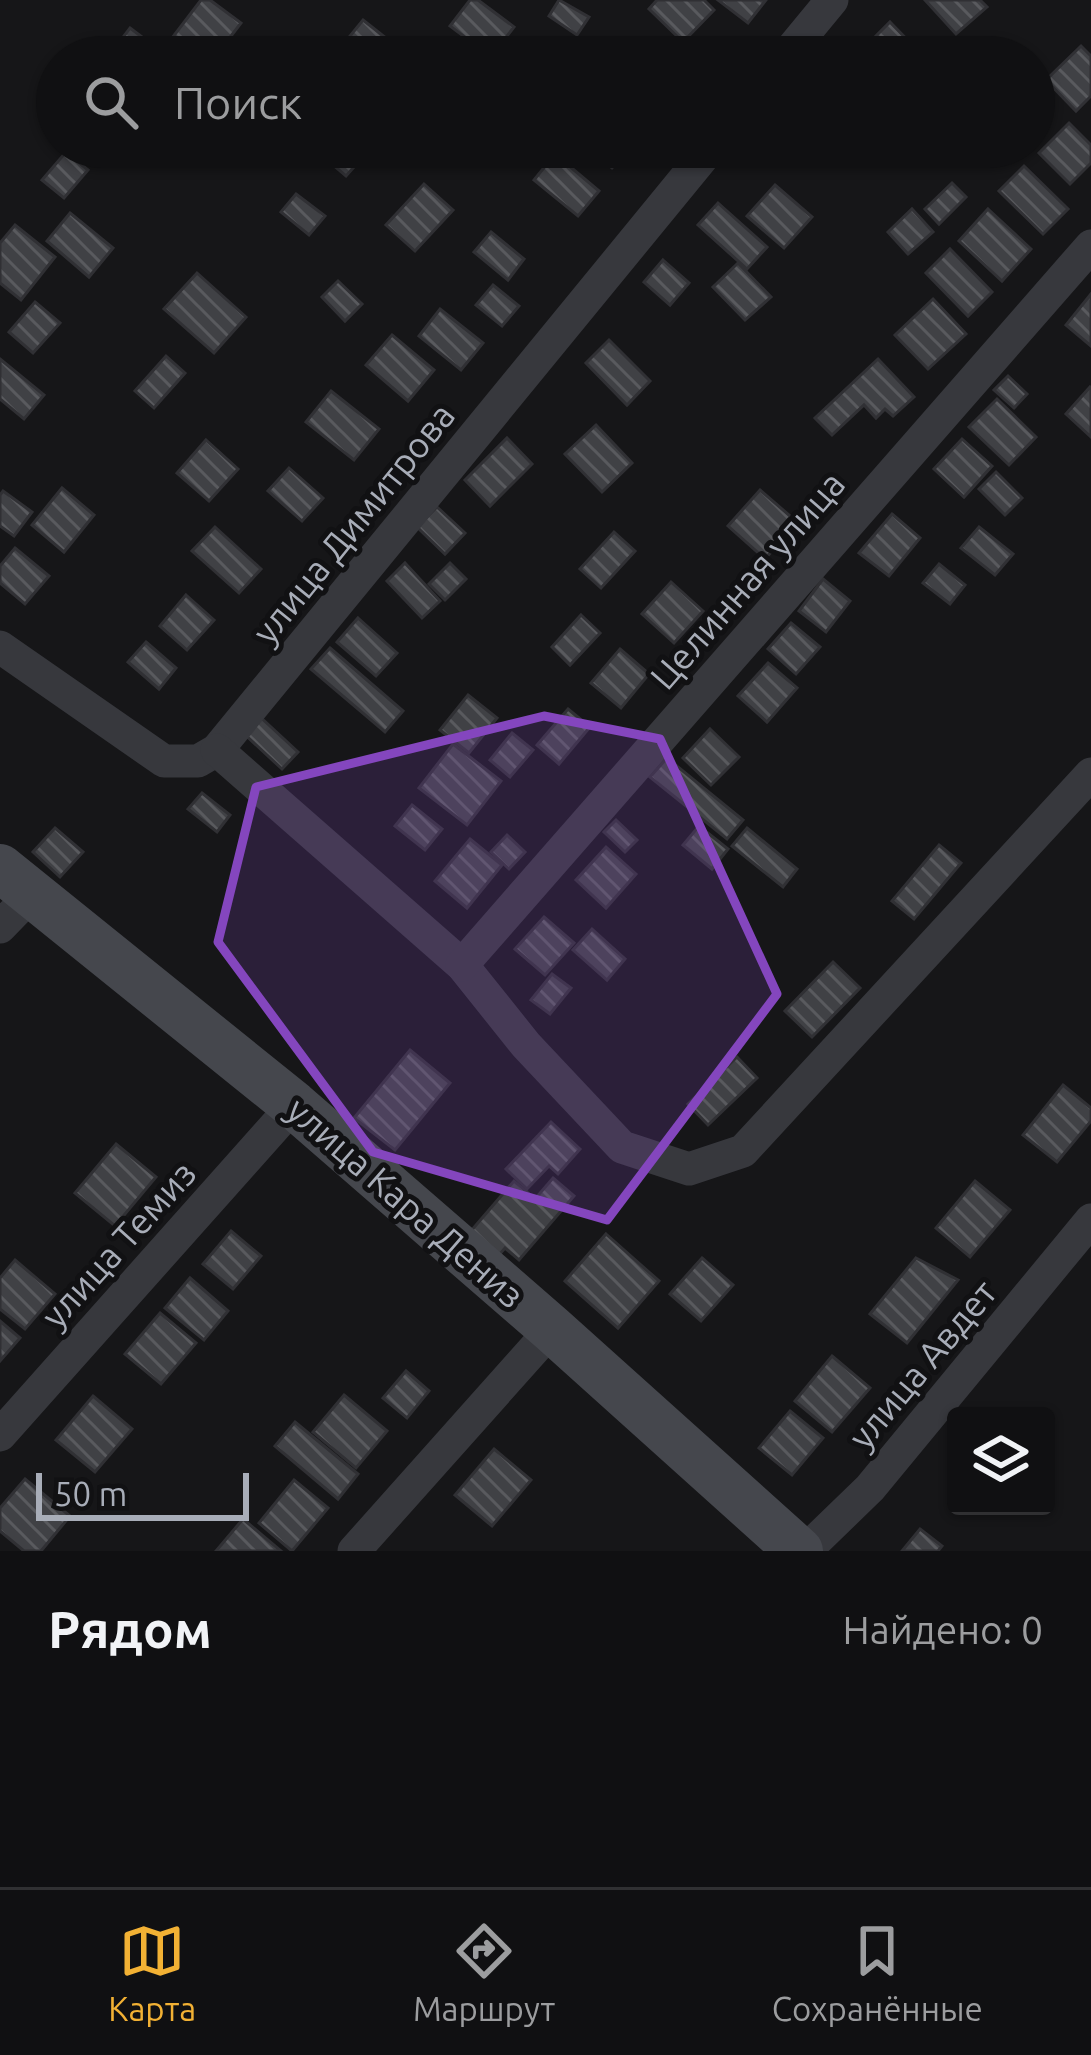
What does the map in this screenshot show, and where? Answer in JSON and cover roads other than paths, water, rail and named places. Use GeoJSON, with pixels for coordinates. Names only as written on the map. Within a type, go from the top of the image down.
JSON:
{"type":"FeatureCollection","features":[{"type":"Feature","properties":{"kind":"main road","name":"улица Кара Дениз"},"geometry":{"type":"LineString","coordinates":[[10,896],[294,1106],[802,1551]]}},
{"type":"Feature","properties":{"kind":"street"},"geometry":{"type":"LineString","coordinates":[[802,36],[832,0]]}},
{"type":"Feature","properties":{"kind":"street","name":"улица Димитрова"},"geometry":{"type":"LineString","coordinates":[[217,750],[694,168]]}},
{"type":"Feature","properties":{"kind":"street","name":"Целинная улица"},"geometry":{"type":"LineString","coordinates":[[462,965],[1091,246]]}},
{"type":"Feature","properties":{"kind":"street"},"geometry":{"type":"LineString","coordinates":[[0,647],[164,761],[198,761],[217,750],[462,965],[526,1046],[622,1147],[689,1169],[743,1151],[1091,774]]}},
{"type":"Feature","properties":{"kind":"street","name":"улица Темиз"},"geometry":{"type":"LineString","coordinates":[[0,1436],[294,1106]]}},
{"type":"Feature","properties":{"kind":"street","name":"улица Авдет"},"geometry":{"type":"LineString","coordinates":[[802,1551],[870,1488],[1091,1220]]}},
{"type":"Feature","properties":{"kind":"street"},"geometry":{"type":"LineString","coordinates":[[354,1551],[552,1328]]}}]}
